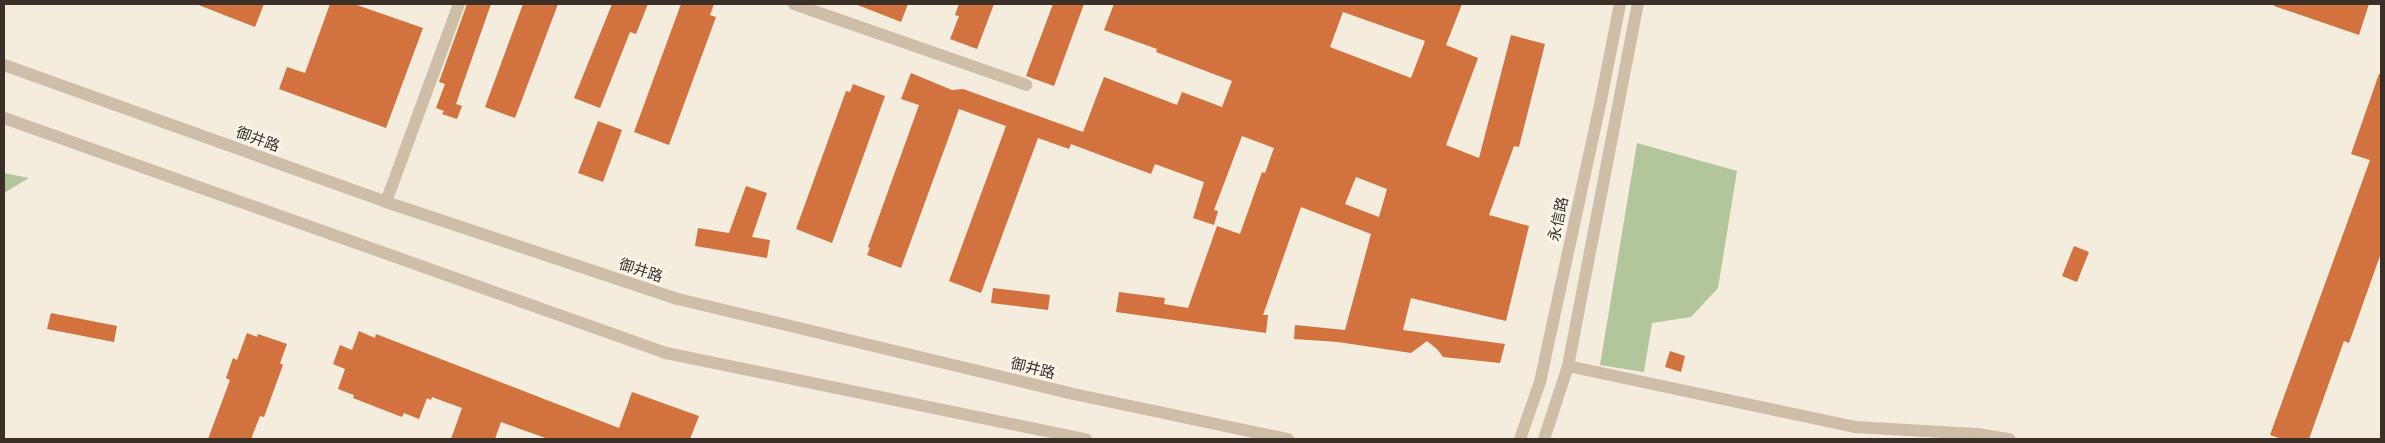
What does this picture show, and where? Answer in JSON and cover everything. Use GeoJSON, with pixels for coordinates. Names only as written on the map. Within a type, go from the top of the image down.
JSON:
{"type":"FeatureCollection","features":[{"type":"Feature","properties":{"kind":"street"},"geometry":{"type":"LineString","coordinates":[[386,202],[459,4]]}},
{"type":"Feature","properties":{"kind":"street"},"geometry":{"type":"LineString","coordinates":[[794,4],[1026,85]]}},
{"type":"Feature","properties":{"kind":"street","name":"永信路"},"geometry":{"type":"LineString","coordinates":[[1520,439],[1540,382],[1620,4]]}},
{"type":"Feature","properties":{"kind":"street"},"geometry":{"type":"LineString","coordinates":[[1544,439],[1568,366],[1638,4]]}},
{"type":"Feature","properties":{"kind":"street","name":"御井路"},"geometry":{"type":"LineString","coordinates":[[4,65],[386,202],[678,299],[1069,393],[1288,439]]}},
{"type":"Feature","properties":{"kind":"street"},"geometry":{"type":"LineString","coordinates":[[4,118],[666,353],[1086,439]]}},
{"type":"Feature","properties":{"kind":"street"},"geometry":{"type":"LineString","coordinates":[[1568,366],[1855,427],[1977,434],[2010,439]]}},
{"type":"Feature","properties":{"kind":"green space"},"geometry":{"type":"Polygon","coordinates":[[[1637,143],[1737,171],[1718,288],[1691,317],[1652,323],[1644,372],[1600,365],[1637,143]]]}},
{"type":"Feature","properties":{"kind":"green space"},"geometry":{"type":"Polygon","coordinates":[[[4,173],[29,178],[4,193],[4,173]]]}},
{"type":"Feature","properties":{"kind":"building"},"geometry":{"type":"Polygon","coordinates":[[[196,4],[264,4],[255,27],[196,4]]]}},
{"type":"Feature","properties":{"kind":"building"},"geometry":{"type":"Polygon","coordinates":[[[330,4],[354,4],[423,28],[386,128],[279,89],[287,67],[305,73],[330,4]]]}},
{"type":"Feature","properties":{"kind":"building"},"geometry":{"type":"Polygon","coordinates":[[[467,4],[491,4],[456,104],[462,106],[457,119],[442,114],[444,111],[436,108],[445,84],[439,82],[467,4]]]}},
{"type":"Feature","properties":{"kind":"building"},"geometry":{"type":"Polygon","coordinates":[[[523,4],[558,4],[515,118],[485,107],[523,4]]]}},
{"type":"Feature","properties":{"kind":"building"},"geometry":{"type":"Polygon","coordinates":[[[612,4],[648,4],[636,34],[630,32],[600,108],[574,98],[612,4]]]}},
{"type":"Feature","properties":{"kind":"building"},"geometry":{"type":"Polygon","coordinates":[[[681,4],[714,4],[710,15],[716,17],[669,145],[634,132],[681,4]]]}},
{"type":"Feature","properties":{"kind":"building"},"geometry":{"type":"Polygon","coordinates":[[[855,4],[908,4],[901,22],[855,4]]]}},
{"type":"Feature","properties":{"kind":"building"},"geometry":{"type":"Polygon","coordinates":[[[959,4],[994,4],[977,49],[950,39],[959,16],[955,15],[959,4]]]}},
{"type":"Feature","properties":{"kind":"building"},"geometry":{"type":"Polygon","coordinates":[[[1053,4],[1084,4],[1054,86],[1026,76],[1053,4]]]}},
{"type":"Feature","properties":{"kind":"building"},"geometry":{"type":"Polygon","coordinates":[[[1114,4],[1462,4],[1446,45],[1478,58],[1446,145],[1479,158],[1511,35],[1545,44],[1519,147],[1514,146],[1489,215],[1529,226],[1506,321],[1411,298],[1403,330],[1505,344],[1500,363],[1443,357],[1427,341],[1411,353],[1338,342],[1294,339],[1295,325],[1345,330],[1371,234],[1301,207],[1263,315],[1268,315],[1266,333],[1116,312],[1119,292],[1165,298],[1164,304],[1188,308],[1217,226],[1240,234],[1262,172],[1265,173],[1274,148],[1242,136],[1214,210],[1218,211],[1214,225],[1193,218],[1204,182],[1155,164],[1151,174],[1071,144],[1069,149],[1038,138],[981,293],[949,281],[1006,126],[959,109],[901,268],[867,255],[870,248],[868,247],[919,105],[901,99],[911,73],[952,90],[963,89],[1083,132],[1104,77],[1177,105],[1182,92],[1222,107],[1232,81],[1156,52],[1157,49],[1104,30],[1114,4]],[[1343,12],[1330,47],[1411,78],[1425,41],[1343,12]],[[1356,177],[1345,204],[1379,217],[1387,189],[1356,177]]]}},
{"type":"Feature","properties":{"kind":"building"},"geometry":{"type":"Polygon","coordinates":[[[2275,4],[2369,4],[2359,35],[2274,6],[2275,4]]]}},
{"type":"Feature","properties":{"kind":"building"},"geometry":{"type":"Polygon","coordinates":[[[2379,74],[2381,74],[2381,253],[2349,343],[2344,341],[2309,439],[2282,439],[2270,435],[2370,160],[2351,154],[2379,74]]]}},
{"type":"Feature","properties":{"kind":"building"},"geometry":{"type":"Polygon","coordinates":[[[853,84],[885,96],[832,243],[796,229],[846,91],[850,92],[853,84]]]}},
{"type":"Feature","properties":{"kind":"building"},"geometry":{"type":"Polygon","coordinates":[[[598,121],[622,130],[603,182],[578,173],[598,121]]]}},
{"type":"Feature","properties":{"kind":"building"},"geometry":{"type":"Polygon","coordinates":[[[746,186],[767,193],[752,237],[770,240],[767,258],[695,246],[698,228],[729,233],[746,186]]]}},
{"type":"Feature","properties":{"kind":"building"},"geometry":{"type":"Polygon","coordinates":[[[2074,246],[2089,252],[2077,282],[2062,276],[2074,246]]]}},
{"type":"Feature","properties":{"kind":"building"},"geometry":{"type":"Polygon","coordinates":[[[993,288],[1050,295],[1048,310],[991,303],[993,288]]]}},
{"type":"Feature","properties":{"kind":"building"},"geometry":{"type":"Polygon","coordinates":[[[51,313],[117,326],[114,342],[47,329],[51,313]]]}},
{"type":"Feature","properties":{"kind":"building"},"geometry":{"type":"Polygon","coordinates":[[[359,331],[375,338],[376,334],[619,428],[632,392],[699,416],[690,439],[548,439],[501,422],[495,439],[451,439],[462,408],[432,397],[431,400],[427,398],[419,419],[404,413],[402,417],[353,398],[354,395],[338,389],[345,369],[333,364],[340,345],[352,350],[359,331]]]}},
{"type":"Feature","properties":{"kind":"building"},"geometry":{"type":"Polygon","coordinates":[[[247,333],[257,337],[258,334],[287,344],[280,363],[283,365],[264,417],[260,416],[251,439],[208,439],[230,380],[226,378],[233,358],[237,360],[247,333]]]}},
{"type":"Feature","properties":{"kind":"building"},"geometry":{"type":"Polygon","coordinates":[[[1670,351],[1685,356],[1681,372],[1665,367],[1670,351]]]}}]}
